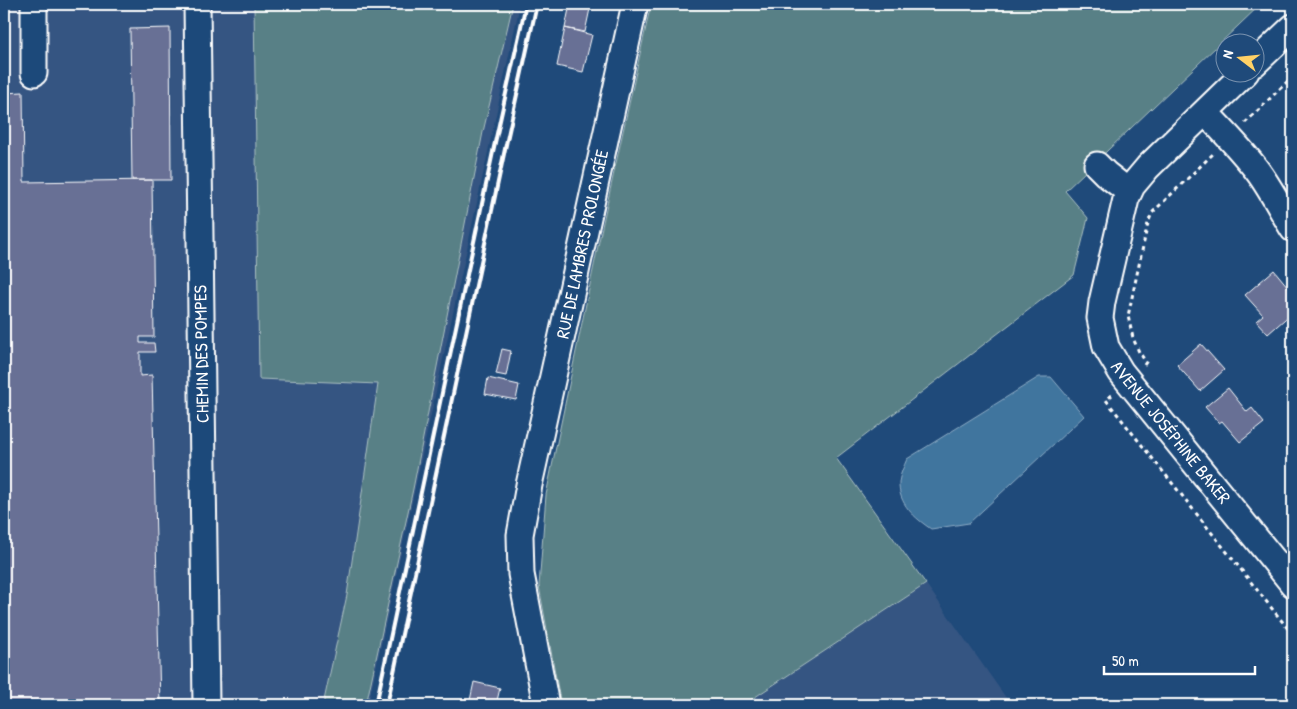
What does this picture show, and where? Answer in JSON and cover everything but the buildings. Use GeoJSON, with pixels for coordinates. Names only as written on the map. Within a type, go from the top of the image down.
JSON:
{"type":"FeatureCollection","features":[{"type":"Feature","properties":{"kind":"street"},"geometry":{"type":"LineString","coordinates":[[34,4],[34,73]]}},
{"type":"Feature","properties":{"kind":"street","name":"CHEMIN DES POMPES"},"geometry":{"type":"LineString","coordinates":[[196,4],[206,705]]}},
{"type":"Feature","properties":{"kind":"street","name":"RUE DE LAMBRES PROLONGÉE"},"geometry":{"type":"LineString","coordinates":[[546,705],[521,574],[520,535],[529,484],[635,4]]}},
{"type":"Feature","properties":{"kind":"street"},"geometry":{"type":"LineString","coordinates":[[1264,55],[1293,27]]}},
{"type":"Feature","properties":{"kind":"street","name":"AVENUE JOSÉPHINE BAKER"},"geometry":{"type":"LineString","coordinates":[[1236,82],[1148,167],[1129,192],[1121,215],[1100,318],[1106,347],[1112,360],[1292,581]]}},
{"type":"Feature","properties":{"kind":"street"},"geometry":{"type":"LineString","coordinates":[[1205,112],[1259,173],[1274,194],[1293,229]]}},
{"type":"Feature","properties":{"kind":"street"},"geometry":{"type":"LineString","coordinates":[[1096,165],[1129,192]]}},
{"type":"Feature","properties":{"kind":"path"},"geometry":{"type":"LineString","coordinates":[[1293,76],[1157,208],[1150,218],[1128,316],[1133,338],[1146,362],[1106,400],[1293,635]]}},
{"type":"Feature","properties":{"kind":"shaded area"},"geometry":{"type":"Polygon","coordinates":[[[4,4],[520,4],[368,705],[4,705],[4,4]]]}},
{"type":"Feature","properties":{"kind":"shaded area"},"geometry":{"type":"Polygon","coordinates":[[[1039,377],[1051,377],[1084,416],[969,523],[931,529],[919,520],[904,504],[899,490],[902,470],[907,459],[1039,377]]]}},
{"type":"Feature","properties":{"kind":"shaded area"},"geometry":{"type":"Polygon","coordinates":[[[926,584],[1011,705],[743,705],[926,584]]]}},
{"type":"Feature","properties":{"kind":"green space"},"geometry":{"type":"Polygon","coordinates":[[[254,4],[513,4],[483,132],[413,489],[366,705],[323,705],[347,595],[378,384],[259,379],[254,4]]]}},
{"type":"Feature","properties":{"kind":"green space"},"geometry":{"type":"Polygon","coordinates":[[[651,4],[1261,4],[1232,32],[1214,32],[1214,49],[1065,191],[1088,218],[1074,275],[836,458],[926,584],[743,705],[561,705],[539,586],[546,495],[651,4]]]}},
{"type":"Feature","properties":{"kind":"railway"},"geometry":{"type":"LineString","coordinates":[[376,705],[526,4]]}},
{"type":"Feature","properties":{"kind":"railway"},"geometry":{"type":"LineString","coordinates":[[387,705],[537,4]]}}]}
